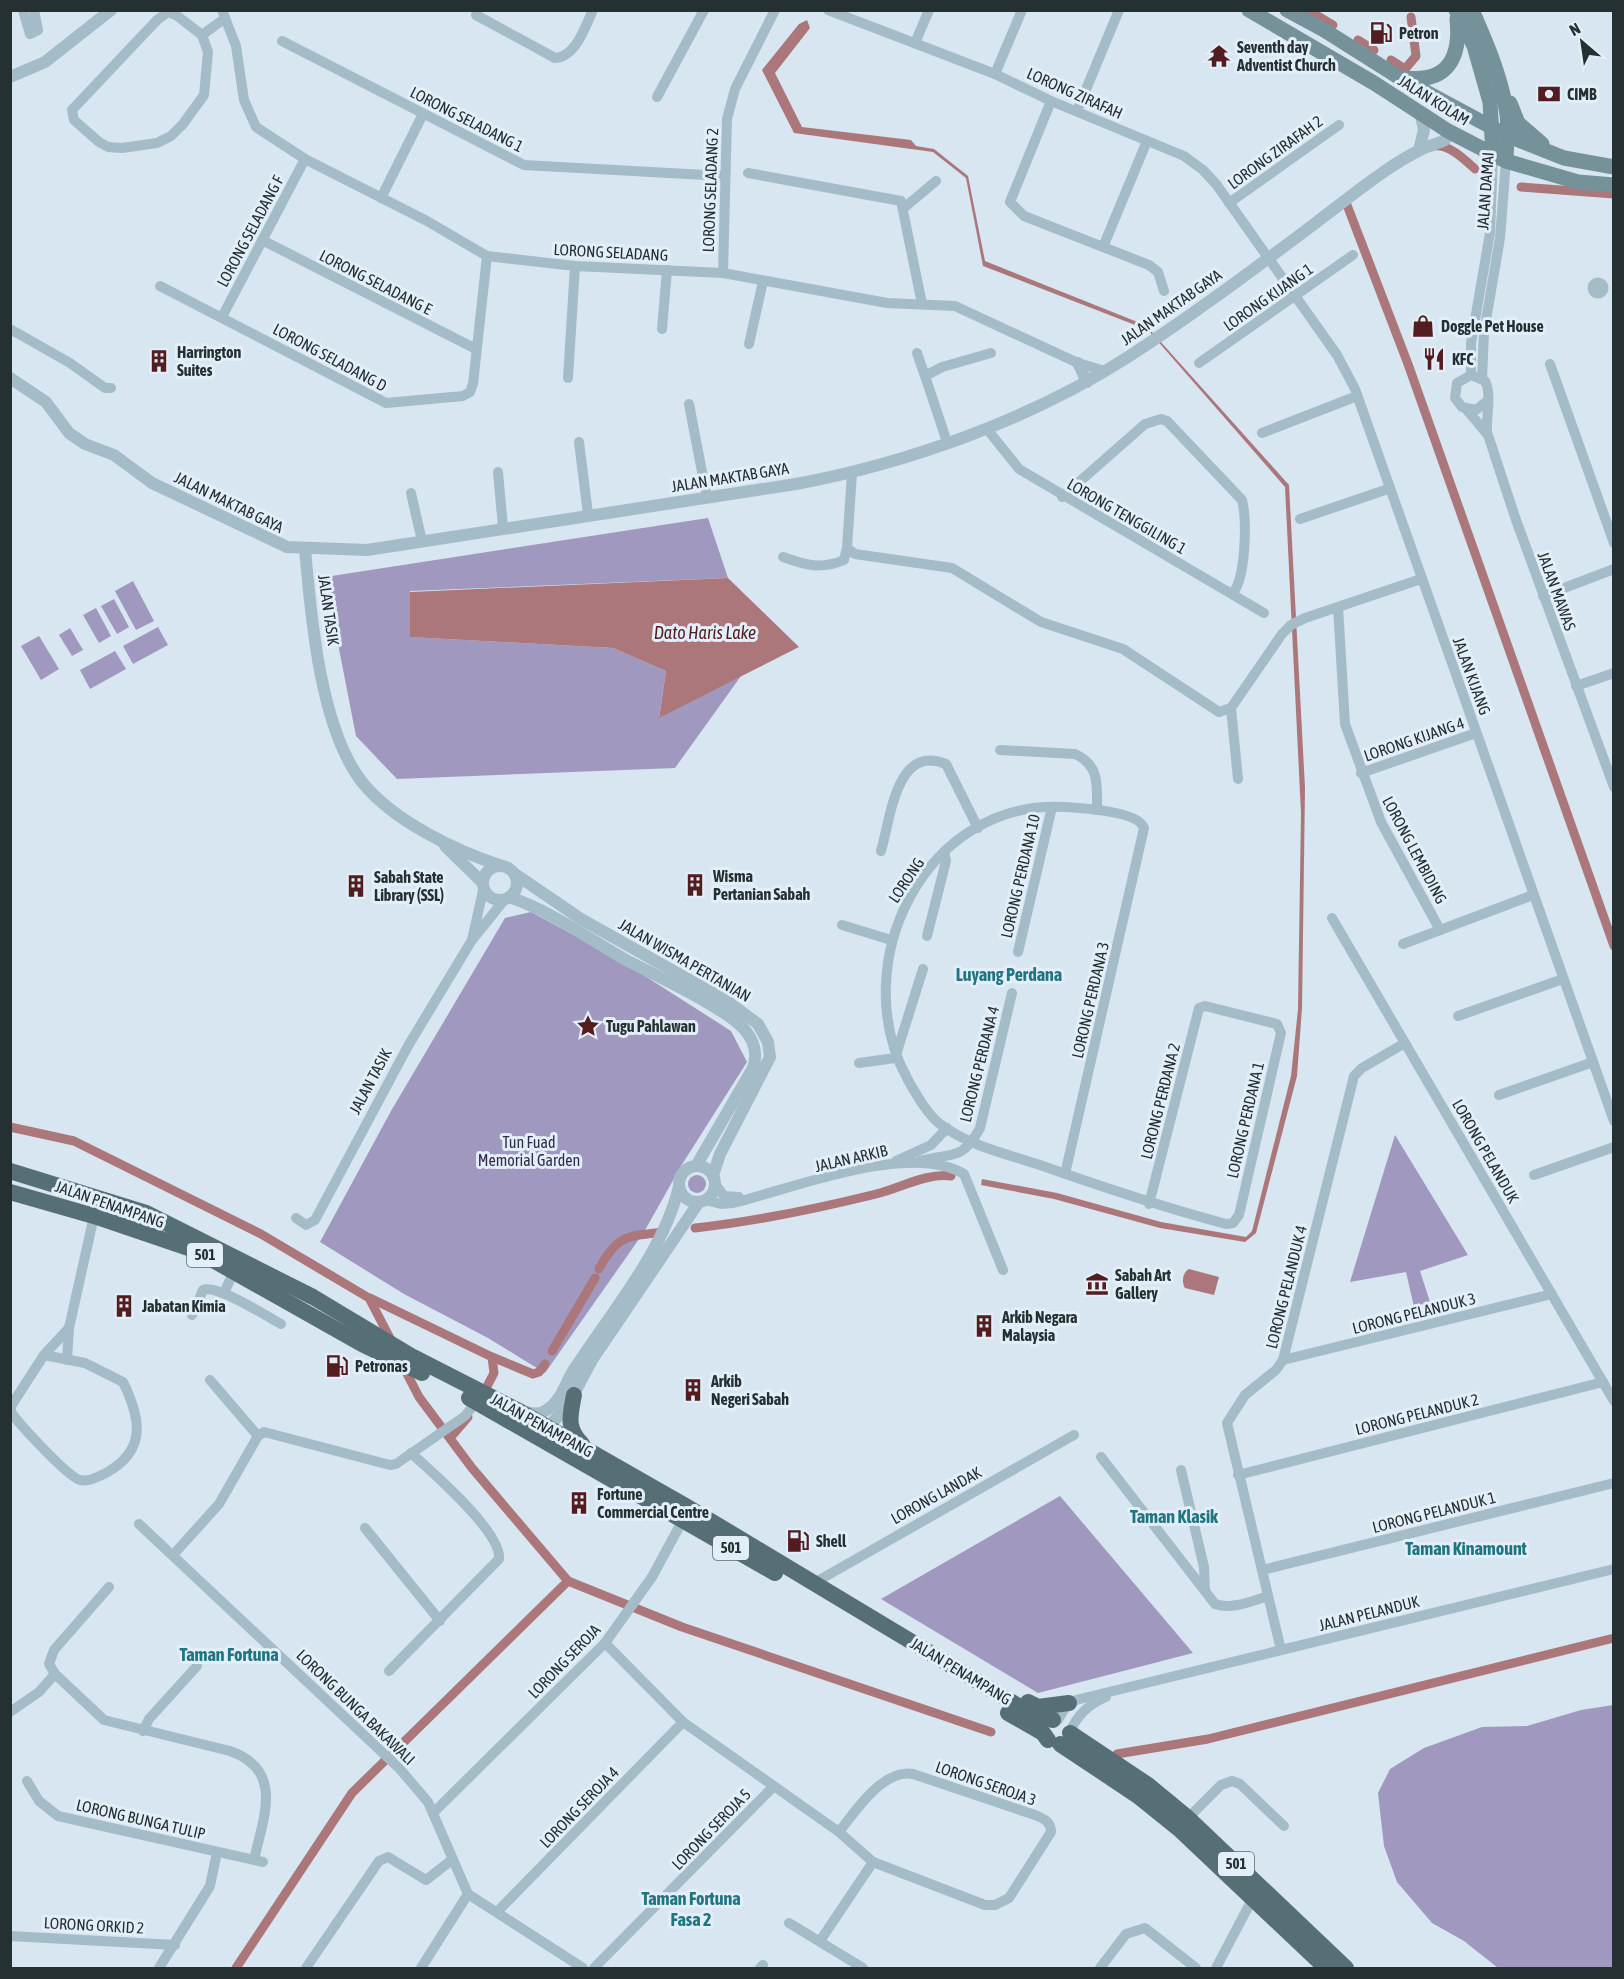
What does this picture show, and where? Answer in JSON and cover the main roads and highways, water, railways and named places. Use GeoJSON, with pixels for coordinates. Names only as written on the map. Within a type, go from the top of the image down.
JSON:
{"type":"FeatureCollection","features":[{"type":"Feature","properties":{"kind":"main road","name":"JALAN KOLAM"},"geometry":{"type":"LineString","coordinates":[[1249,10],[1374,83],[1421,116],[1499,158],[1578,182],[1614,185]]}},
{"type":"Feature","properties":{"kind":"main road","name":"JALAN KOLAM"},"geometry":{"type":"LineString","coordinates":[[1287,10],[1324,30],[1400,78],[1426,90],[1491,128],[1564,158],[1614,167]]}},
{"type":"Feature","properties":{"kind":"main road"},"geometry":{"type":"LineString","coordinates":[[1400,78],[1418,80],[1438,74],[1448,66],[1458,48],[1456,10]]}},
{"type":"Feature","properties":{"kind":"main road","name":"JALAN DAMAI"},"geometry":{"type":"LineString","coordinates":[[1456,10],[1474,46],[1490,102],[1491,128],[1499,158]]}},
{"type":"Feature","properties":{"kind":"main road","name":"JALAN DAMAI"},"geometry":{"type":"LineString","coordinates":[[1472,10],[1491,53],[1507,115],[1506,135],[1499,158]]}},
{"type":"Feature","properties":{"kind":"main road"},"geometry":{"type":"LineString","coordinates":[[1491,53],[1503,75],[1518,123],[1530,135],[1564,158]]}},
{"type":"Feature","properties":{"kind":"main road"},"geometry":{"type":"LineString","coordinates":[[1426,90],[1438,108],[1448,131]]}},
{"type":"Feature","properties":{"kind":"main road","name":"JALAN PENAMPANG"},"geometry":{"type":"LineString","coordinates":[[10,1171],[146,1213],[251,1264],[476,1395],[525,1430],[814,1584],[1030,1713],[1067,1723],[1064,1739]]}},
{"type":"Feature","properties":{"kind":"main road","name":"JALAN PENAMPANG"},"geometry":{"type":"LineString","coordinates":[[10,1192],[94,1216],[197,1251],[383,1355],[433,1379],[514,1409],[591,1452],[820,1600],[1043,1733],[1089,1745],[1188,1818],[1326,1968]]}},
{"type":"Feature","properties":{"kind":"main road"},"geometry":{"type":"LineString","coordinates":[[84,1193],[94,1216]]}},
{"type":"Feature","properties":{"kind":"main road"},"geometry":{"type":"LineString","coordinates":[[566,1397],[570,1429],[591,1452]]}},
{"type":"Feature","properties":{"kind":"main road"},"geometry":{"type":"LineString","coordinates":[[525,1430],[548,1427]]}},
{"type":"Feature","properties":{"kind":"main road"},"geometry":{"type":"LineString","coordinates":[[780,1575],[803,1583],[814,1584],[820,1600]]}},
{"type":"Feature","properties":{"kind":"main road"},"geometry":{"type":"LineString","coordinates":[[959,1671],[990,1682],[1038,1707],[1069,1703]]}},
{"type":"Feature","properties":{"kind":"main road","name":"JALAN PENAMPANG"},"geometry":{"type":"LineString","coordinates":[[1064,1739],[1179,1829],[1346,1968]]}},
{"type":"Feature","properties":{"kind":"water"},"geometry":{"type":"Polygon","coordinates":[[[807,20],[810,28],[775,73],[802,127],[911,140],[916,146],[934,149],[968,176],[985,261],[1150,327],[1151,331],[1289,485],[1305,788],[1302,1008],[1297,1076],[1256,1233],[1245,1242],[1160,1228],[1054,1199],[981,1185],[982,1179],[1057,1193],[1161,1222],[1246,1237],[1252,1231],[1291,1076],[1298,1009],[1301,813],[1285,487],[1148,330],[983,266],[966,178],[933,152],[794,133],[762,70],[799,24],[807,20]]]}},
{"type":"Feature","properties":{"kind":"water","name":"Dato Haris Lake"},"geometry":{"type":"Polygon","coordinates":[[[728,578],[799,647],[659,718],[666,671],[613,648],[410,637],[410,592],[728,578]]]}},
{"type":"Feature","properties":{"kind":"water"},"geometry":{"type":"Polygon","coordinates":[[[1189,1269],[1219,1277],[1214,1295],[1185,1288],[1183,1277],[1189,1269]]]}},
{"type":"Feature","properties":{"kind":"waterway"},"geometry":{"type":"LineString","coordinates":[[1308,10],[1333,25]]}},
{"type":"Feature","properties":{"kind":"waterway"},"geometry":{"type":"LineString","coordinates":[[1391,60],[1405,69],[1416,56],[1411,17]]}},
{"type":"Feature","properties":{"kind":"waterway"},"geometry":{"type":"LineString","coordinates":[[1358,40],[1374,50]]}},
{"type":"Feature","properties":{"kind":"waterway"},"geometry":{"type":"LineString","coordinates":[[1434,146],[1451,150],[1475,169]]}},
{"type":"Feature","properties":{"kind":"waterway"},"geometry":{"type":"LineString","coordinates":[[1521,187],[1614,194]]}},
{"type":"Feature","properties":{"kind":"waterway"},"geometry":{"type":"LineString","coordinates":[[1347,205],[1408,364],[1614,946]]}},
{"type":"Feature","properties":{"kind":"waterway"},"geometry":{"type":"LineString","coordinates":[[10,1127],[74,1141],[261,1234],[369,1298],[391,1340]]}},
{"type":"Feature","properties":{"kind":"waterway"},"geometry":{"type":"LineString","coordinates":[[695,1228],[809,1210],[876,1194],[922,1179],[951,1176]]}},
{"type":"Feature","properties":{"kind":"waterway"},"geometry":{"type":"LineString","coordinates":[[599,1269],[612,1249],[624,1239],[664,1232]]}},
{"type":"Feature","properties":{"kind":"waterway"},"geometry":{"type":"LineString","coordinates":[[552,1351],[595,1278]]}},
{"type":"Feature","properties":{"kind":"waterway"},"geometry":{"type":"LineString","coordinates":[[370,1298],[492,1357],[494,1373],[482,1396]]}},
{"type":"Feature","properties":{"kind":"waterway"},"geometry":{"type":"LineString","coordinates":[[492,1357],[533,1374],[539,1372],[545,1364]]}},
{"type":"Feature","properties":{"kind":"waterway"},"geometry":{"type":"LineString","coordinates":[[403,1366],[419,1397],[472,1468],[568,1581],[682,1627],[991,1732]]}},
{"type":"Feature","properties":{"kind":"waterway"},"geometry":{"type":"LineString","coordinates":[[450,1438],[468,1417]]}},
{"type":"Feature","properties":{"kind":"waterway"},"geometry":{"type":"LineString","coordinates":[[236,1968],[352,1793],[568,1581]]}},
{"type":"Feature","properties":{"kind":"waterway"},"geometry":{"type":"LineString","coordinates":[[1117,1754],[1208,1739],[1614,1638]]}},
{"type":"Feature","properties":{"kind":"place","name":"Petron"},"geometry":{"type":"Point","coordinates":[1381,33]}},
{"type":"Feature","properties":{"kind":"place","name":"Seventh day Adventist Church"},"geometry":{"type":"Point","coordinates":[1219,56]}},
{"type":"Feature","properties":{"kind":"place","name":"CIMB"},"geometry":{"type":"Point","coordinates":[1549,94]}},
{"type":"Feature","properties":{"kind":"place","name":"Doggle Pet House"},"geometry":{"type":"Point","coordinates":[1423,326]}},
{"type":"Feature","properties":{"kind":"place","name":"KFC"},"geometry":{"type":"Point","coordinates":[1434,359]}},
{"type":"Feature","properties":{"kind":"place","name":"Harrington Suites"},"geometry":{"type":"Point","coordinates":[159,361]}},
{"type":"Feature","properties":{"kind":"place","name":"Wisma Pertanian Sabah"},"geometry":{"type":"Point","coordinates":[695,885]}},
{"type":"Feature","properties":{"kind":"place","name":"Sabah State Library (SSL)"},"geometry":{"type":"Point","coordinates":[356,886]}},
{"type":"Feature","properties":{"kind":"place","name":"Tugu Pahlawan"},"geometry":{"type":"Point","coordinates":[588,1026]}},
{"type":"Feature","properties":{"kind":"place","name":"Sabah Art Gallery"},"geometry":{"type":"Point","coordinates":[1097,1284]}},
{"type":"Feature","properties":{"kind":"place","name":"Jabatan Kimia"},"geometry":{"type":"Point","coordinates":[124,1306]}},
{"type":"Feature","properties":{"kind":"place","name":"Arkib Negara Malaysia"},"geometry":{"type":"Point","coordinates":[984,1326]}},
{"type":"Feature","properties":{"kind":"place","name":"Petronas"},"geometry":{"type":"Point","coordinates":[337,1366]}},
{"type":"Feature","properties":{"kind":"place","name":"Arkib Negeri Sabah"},"geometry":{"type":"Point","coordinates":[693,1390]}},
{"type":"Feature","properties":{"kind":"place","name":"Fortune Commercial Centre"},"geometry":{"type":"Point","coordinates":[579,1503]}},
{"type":"Feature","properties":{"kind":"place","name":"Shell"},"geometry":{"type":"Point","coordinates":[798,1541]}},
{"type":"Feature","properties":{"kind":"district","name":"Luyang Perdana"},"geometry":{"type":"Point","coordinates":[1009,975]}},
{"type":"Feature","properties":{"kind":"district","name":"Taman Klasik"},"geometry":{"type":"Point","coordinates":[1174,1517]}},
{"type":"Feature","properties":{"kind":"district","name":"Taman Kinamount"},"geometry":{"type":"Point","coordinates":[1466,1549]}},
{"type":"Feature","properties":{"kind":"district","name":"Taman Fortuna"},"geometry":{"type":"Point","coordinates":[229,1655]}},
{"type":"Feature","properties":{"kind":"district","name":"Taman Fortuna Fasa 2"},"geometry":{"type":"Point","coordinates":[691,1909]}},
{"type":"Feature","properties":{"kind":"park label","name":"Tun Fuad Memorial Garden"},"geometry":{"type":"Point","coordinates":[529,1151]}}]}
